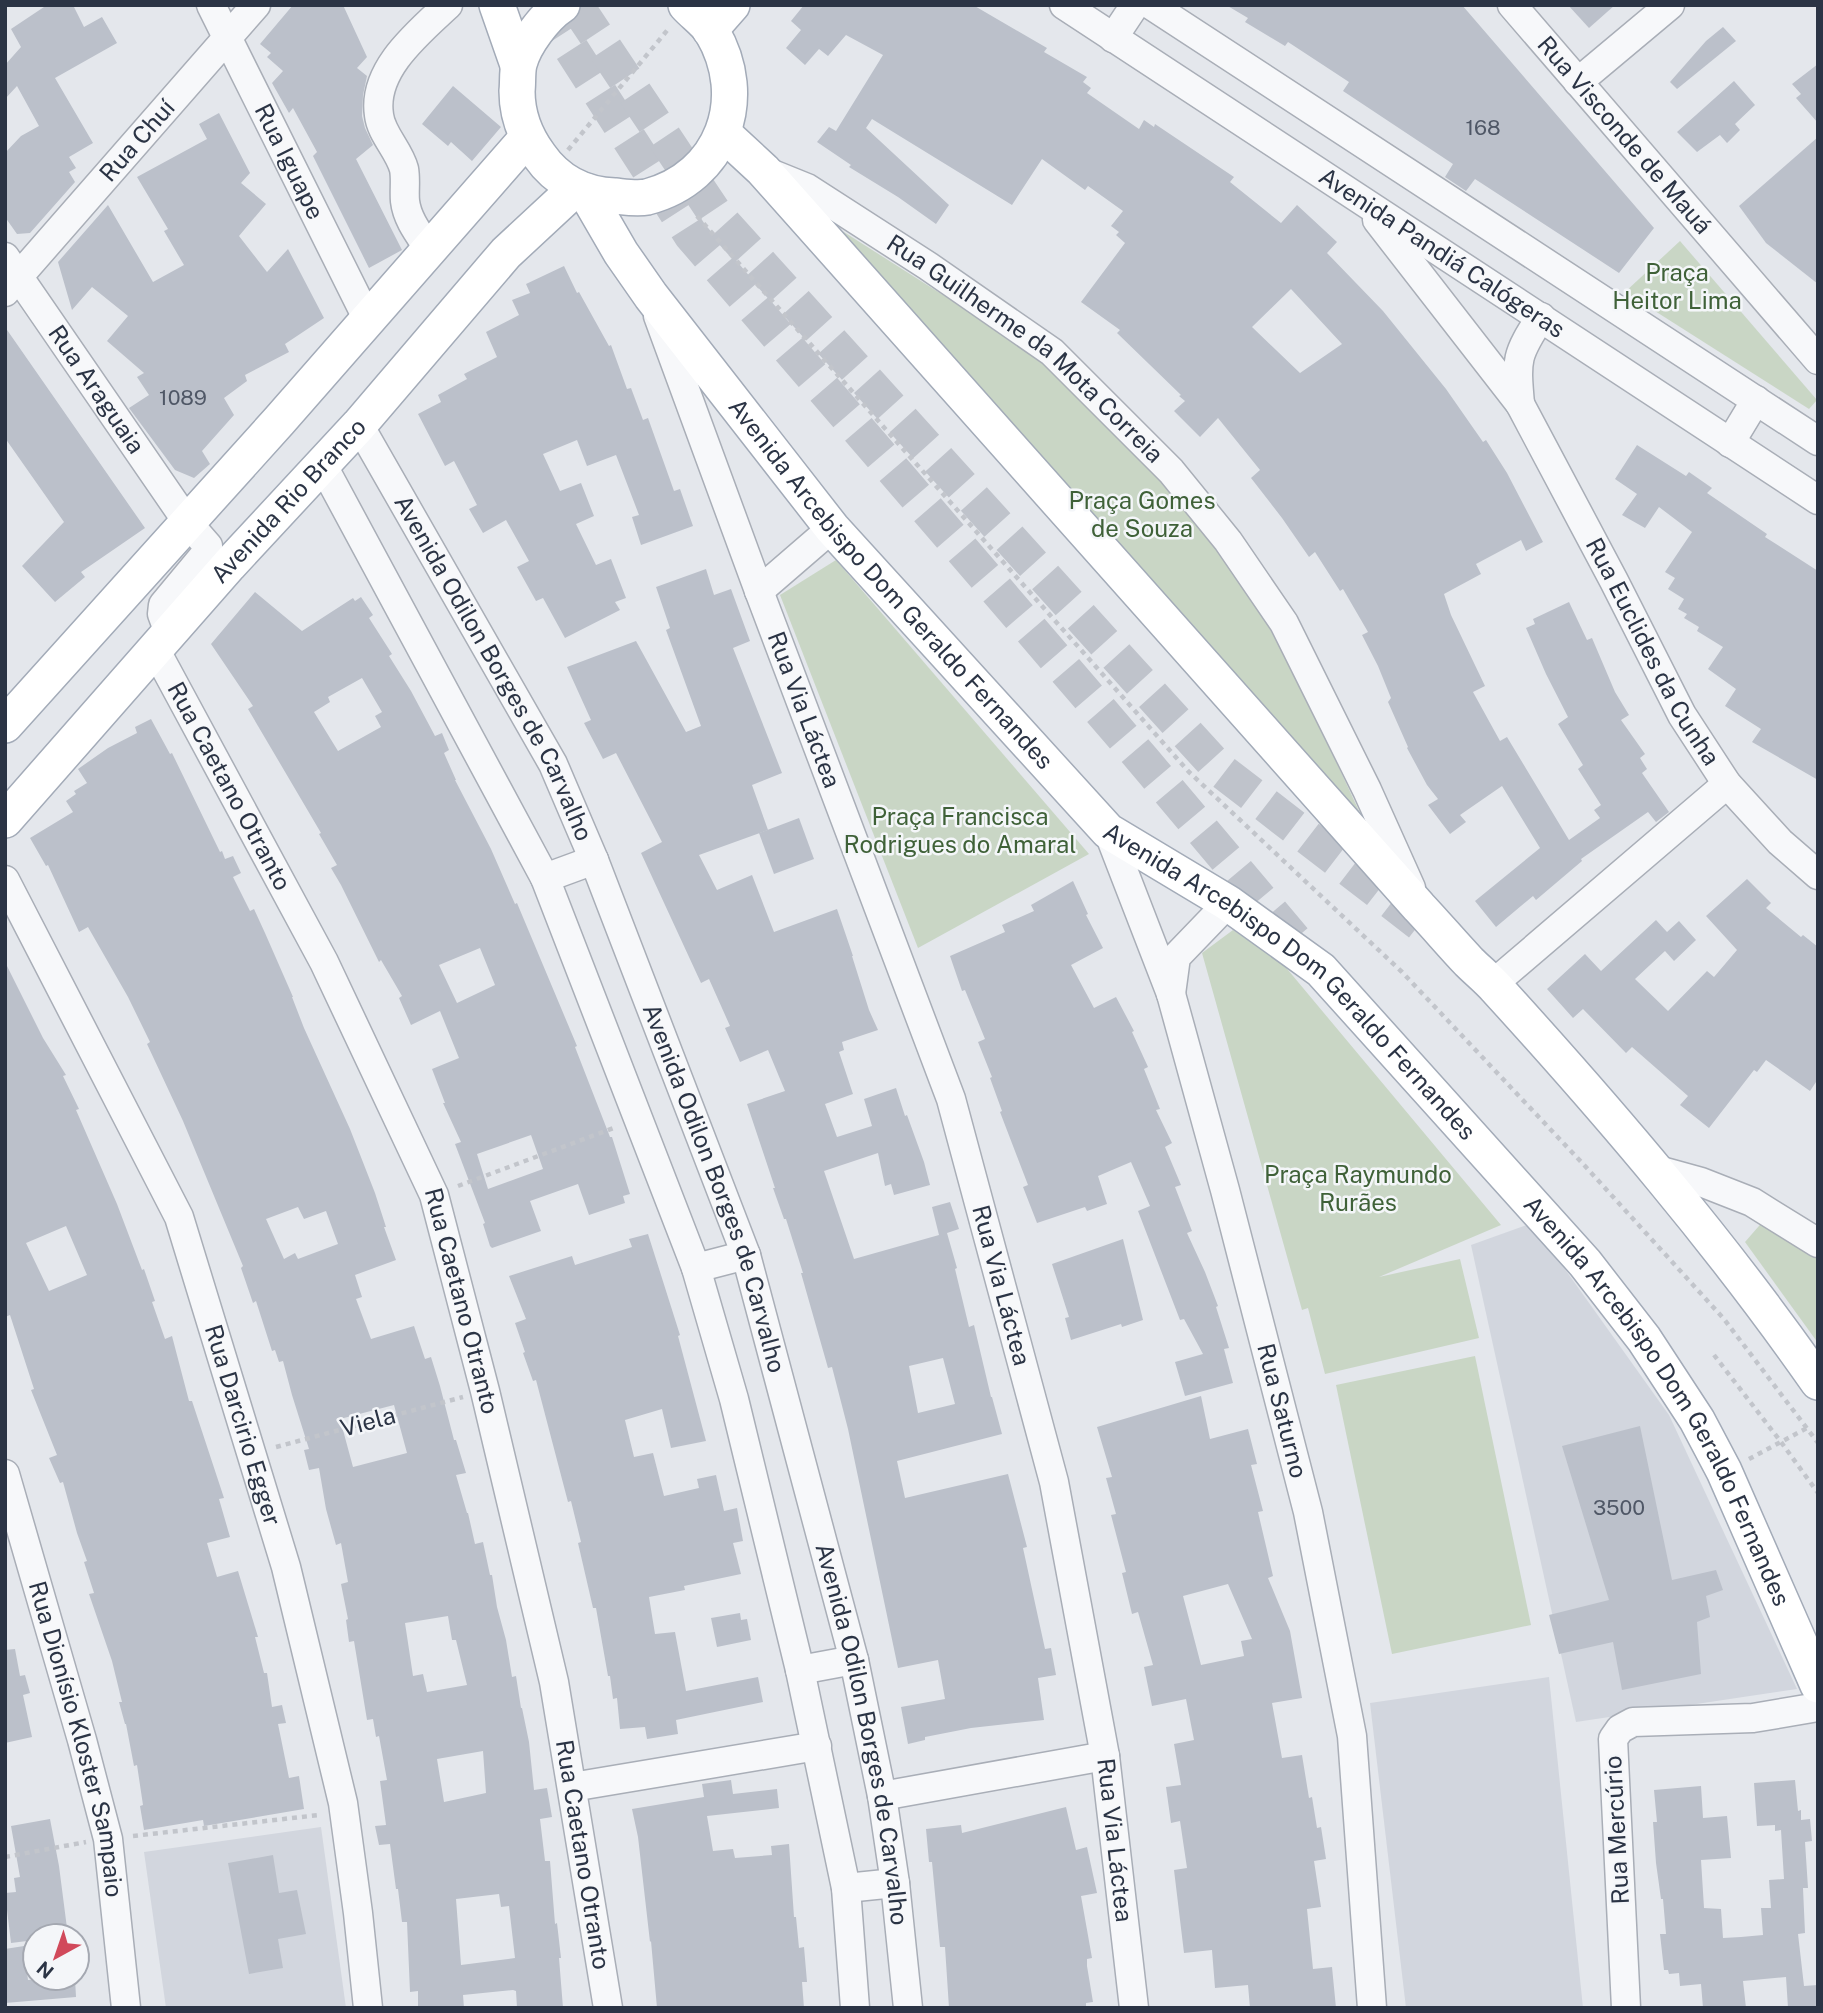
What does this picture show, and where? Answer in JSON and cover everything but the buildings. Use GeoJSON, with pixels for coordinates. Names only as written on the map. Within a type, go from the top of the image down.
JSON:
{"type":"FeatureCollection","features":[{"type":"Feature","properties":{"kind":"main road"},"geometry":{"type":"LineString","coordinates":[[497,5],[519,65]]}},
{"type":"Feature","properties":{"kind":"main road"},"geometry":{"type":"LineString","coordinates":[[562,5],[554,10],[531,37],[519,65],[517,105],[527,138],[547,167],[580,190],[598,196],[644,198],[677,186],[704,163],[723,134],[731,98],[721,18],[686,5]]}},
{"type":"Feature","properties":{"kind":"main road"},"geometry":{"type":"LineString","coordinates":[[723,134],[763,170],[1419,907],[1493,984],[1654,1169],[1740,1276],[1818,1382]]}},
{"type":"Feature","properties":{"kind":"main road"},"geometry":{"type":"LineString","coordinates":[[5,725],[188,523],[527,138]]}},
{"type":"Feature","properties":{"kind":"main road","name":"Avenida Arcebispo Dom Geraldo Fernandes"},"geometry":{"type":"LineString","coordinates":[[580,190],[651,296],[832,527],[1108,831],[1228,903],[1321,970],[1585,1263],[1644,1339],[1697,1420],[1724,1471],[1818,1685]]}},
{"type":"Feature","properties":{"kind":"main road","name":"Avenida Rio Branco"},"geometry":{"type":"LineString","coordinates":[[5,820],[162,641],[359,425],[506,253],[580,190]]}},
{"type":"Feature","properties":{"kind":"street","name":"Rua Iguape"},"geometry":{"type":"LineString","coordinates":[[211,5],[368,318]]}},
{"type":"Feature","properties":{"kind":"street","name":"Rua Chuí"},"geometry":{"type":"LineString","coordinates":[[10,275],[228,39],[256,5]]}},
{"type":"Feature","properties":{"kind":"street"},"geometry":{"type":"LineString","coordinates":[[429,249],[410,219],[405,204],[404,169],[379,117],[379,94],[390,68],[414,37],[448,5]]}},
{"type":"Feature","properties":{"kind":"street","name":"Avenida Pandiá Calógeras"},"geometry":{"type":"LineString","coordinates":[[1064,5],[1818,500]]}},
{"type":"Feature","properties":{"kind":"street"},"geometry":{"type":"LineString","coordinates":[[1113,38],[1135,5]]}},
{"type":"Feature","properties":{"kind":"street","name":"Avenida Pandiá Calógeras"},"geometry":{"type":"LineString","coordinates":[[1151,5],[1818,441]]}},
{"type":"Feature","properties":{"kind":"street","name":"Rua Visconde de Mauá"},"geometry":{"type":"LineString","coordinates":[[1512,5],[1818,360]]}},
{"type":"Feature","properties":{"kind":"street"},"geometry":{"type":"LineString","coordinates":[[1578,82],[1670,5]]}},
{"type":"Feature","properties":{"kind":"street","name":"Rua Guilherme da Mota Correia"},"geometry":{"type":"LineString","coordinates":[[763,170],[807,188],[929,266],[1052,352],[1171,471],[1228,541],[1283,623],[1367,790],[1419,907]]}},
{"type":"Feature","properties":{"kind":"street","name":"Rua Euclides da Cunha"},"geometry":{"type":"LineString","coordinates":[[1364,203],[1520,404],[1682,715],[1727,784],[1780,842],[1818,875]]}},
{"type":"Feature","properties":{"kind":"street","name":"Rua Araguaia"},"geometry":{"type":"LineString","coordinates":[[10,275],[188,523],[206,543],[208,549],[163,605],[162,641]]}},
{"type":"Feature","properties":{"kind":"street","name":"Rua Via Láctea"},"geometry":{"type":"LineString","coordinates":[[651,296],[951,1100],[1054,1482],[1105,1755],[1134,2008]]}},
{"type":"Feature","properties":{"kind":"street","name":"Rua Euclides da Cunha"},"geometry":{"type":"LineString","coordinates":[[1520,404],[1517,366],[1523,345],[1541,317]]}},
{"type":"Feature","properties":{"kind":"street"},"geometry":{"type":"LineString","coordinates":[[1730,443],[1756,400]]}},
{"type":"Feature","properties":{"kind":"street","name":"Avenida Odilon Borges de Carvalho"},"geometry":{"type":"LineString","coordinates":[[359,425],[553,764],[594,860],[746,1255],[854,1660],[882,1796],[895,1883],[908,2008]]}},
{"type":"Feature","properties":{"kind":"street","name":"Avenida Odilon Borges de Carvalho"},"geometry":{"type":"LineString","coordinates":[[322,464],[545,878],[696,1268],[734,1399],[817,1746],[846,1888],[855,2008]]}},
{"type":"Feature","properties":{"kind":"street"},"geometry":{"type":"LineString","coordinates":[[759,591],[832,527]]}},
{"type":"Feature","properties":{"kind":"street","name":"Rua Caetano Otranto"},"geometry":{"type":"LineString","coordinates":[[162,641],[324,962],[434,1195],[485,1391],[554,1682],[608,2008]]}},
{"type":"Feature","properties":{"kind":"street"},"geometry":{"type":"LineString","coordinates":[[1493,984],[1727,784]]}},
{"type":"Feature","properties":{"kind":"street","name":"Rua Saturno"},"geometry":{"type":"LineString","coordinates":[[1108,831],[1171,994],[1305,1499],[1352,1736],[1372,2008]]}},
{"type":"Feature","properties":{"kind":"street"},"geometry":{"type":"LineString","coordinates":[[545,878],[594,860]]}},
{"type":"Feature","properties":{"kind":"street","name":"Rua Darcirio Egger"},"geometry":{"type":"LineString","coordinates":[[5,880],[179,1217],[286,1567],[344,1812],[368,2008]]}},
{"type":"Feature","properties":{"kind":"street"},"geometry":{"type":"LineString","coordinates":[[1171,994],[1176,957],[1228,903]]}},
{"type":"Feature","properties":{"kind":"street"},"geometry":{"type":"LineString","coordinates":[[1654,1169],[1701,1182],[1752,1202],[1818,1243]]}},
{"type":"Feature","properties":{"kind":"street"},"geometry":{"type":"LineString","coordinates":[[696,1268],[746,1255]]}},
{"type":"Feature","properties":{"kind":"street","name":"Rua Dionísio Kloster Sampaio"},"geometry":{"type":"LineString","coordinates":[[5,1474],[108,1839],[126,2008]]}},
{"type":"Feature","properties":{"kind":"street"},"geometry":{"type":"LineString","coordinates":[[800,1670],[854,1660]]}},
{"type":"Feature","properties":{"kind":"street","name":"Rua Mercúrio"},"geometry":{"type":"LineString","coordinates":[[1626,2008],[1612,1739],[1620,1728],[1633,1722],[1753,1718],[1818,1707]]}},
{"type":"Feature","properties":{"kind":"street"},"geometry":{"type":"LineString","coordinates":[[572,1787],[817,1746]]}},
{"type":"Feature","properties":{"kind":"street"},"geometry":{"type":"LineString","coordinates":[[882,1796],[1105,1755]]}},
{"type":"Feature","properties":{"kind":"street"},"geometry":{"type":"LineString","coordinates":[[846,1888],[895,1883]]}},
{"type":"Feature","properties":{"kind":"path"},"geometry":{"type":"LineString","coordinates":[[697,216],[1189,772],[1402,972],[1724,1319],[1818,1443]]}},
{"type":"Feature","properties":{"kind":"path"},"geometry":{"type":"LineString","coordinates":[[434,1195],[638,1118]]}},
{"type":"Feature","properties":{"kind":"path"},"geometry":{"type":"LineString","coordinates":[[1714,1355],[1818,1493]]}},
{"type":"Feature","properties":{"kind":"path","name":"Viela"},"geometry":{"type":"LineString","coordinates":[[251,1453],[485,1391]]}},
{"type":"Feature","properties":{"kind":"path"},"geometry":{"type":"LineString","coordinates":[[1724,1471],[1807,1429]]}},
{"type":"Feature","properties":{"kind":"path"},"geometry":{"type":"LineString","coordinates":[[5,1857],[108,1839],[344,1812]]}},
{"type":"Feature","properties":{"kind":"shaded area"},"geometry":{"type":"Polygon","coordinates":[[[1532,1223],[1669,1415],[1797,1689],[1576,1722],[1471,1245],[1532,1223]]]}},
{"type":"Feature","properties":{"kind":"shaded area"},"geometry":{"type":"Polygon","coordinates":[[[1549,1677],[1583,2008],[1406,2008],[1370,1703],[1549,1677]]]}},
{"type":"Feature","properties":{"kind":"shaded area"},"geometry":{"type":"Polygon","coordinates":[[[321,1827],[346,2008],[166,2008],[144,1852],[321,1827]]]}},
{"type":"Feature","properties":{"kind":"green space","name":"Praça Gomes de Souza"},"geometry":{"type":"Polygon","coordinates":[[[825,220],[1050,363],[1178,485],[1278,636],[1384,865],[825,220]]]}},
{"type":"Feature","properties":{"kind":"green space","name":"Praça Heitor Lima"},"geometry":{"type":"Polygon","coordinates":[[[1680,241],[1817,400],[1809,409],[1625,292],[1680,241]]]}},
{"type":"Feature","properties":{"kind":"green space","name":"Praça Francisca Rodrigues do Amaral"},"geometry":{"type":"Polygon","coordinates":[[[836,560],[1089,854],[918,948],[780,595],[836,560]]]}},
{"type":"Feature","properties":{"kind":"green space","name":"Praça Raymundo Rurães"},"geometry":{"type":"Polygon","coordinates":[[[1233,930],[1283,964],[1501,1225],[1379,1277],[1460,1259],[1479,1338],[1325,1374],[1308,1308],[1302,1310],[1202,953],[1233,930]]]}},
{"type":"Feature","properties":{"kind":"green space"},"geometry":{"type":"Polygon","coordinates":[[[1765,1219],[1818,1255],[1818,1343],[1745,1242],[1765,1219]]]}},
{"type":"Feature","properties":{"kind":"green space"},"geometry":{"type":"Polygon","coordinates":[[[1475,1356],[1531,1625],[1392,1654],[1336,1385],[1475,1356]]]}},
{"type":"Feature","properties":{"kind":"tunnel"},"geometry":{"type":"LineString","coordinates":[[543,5],[691,235],[1303,950]]}},
{"type":"Feature","properties":{"kind":"tunnel"},"geometry":{"type":"LineString","coordinates":[[576,5],[716,215],[1219,769],[1428,930]]}}]}
